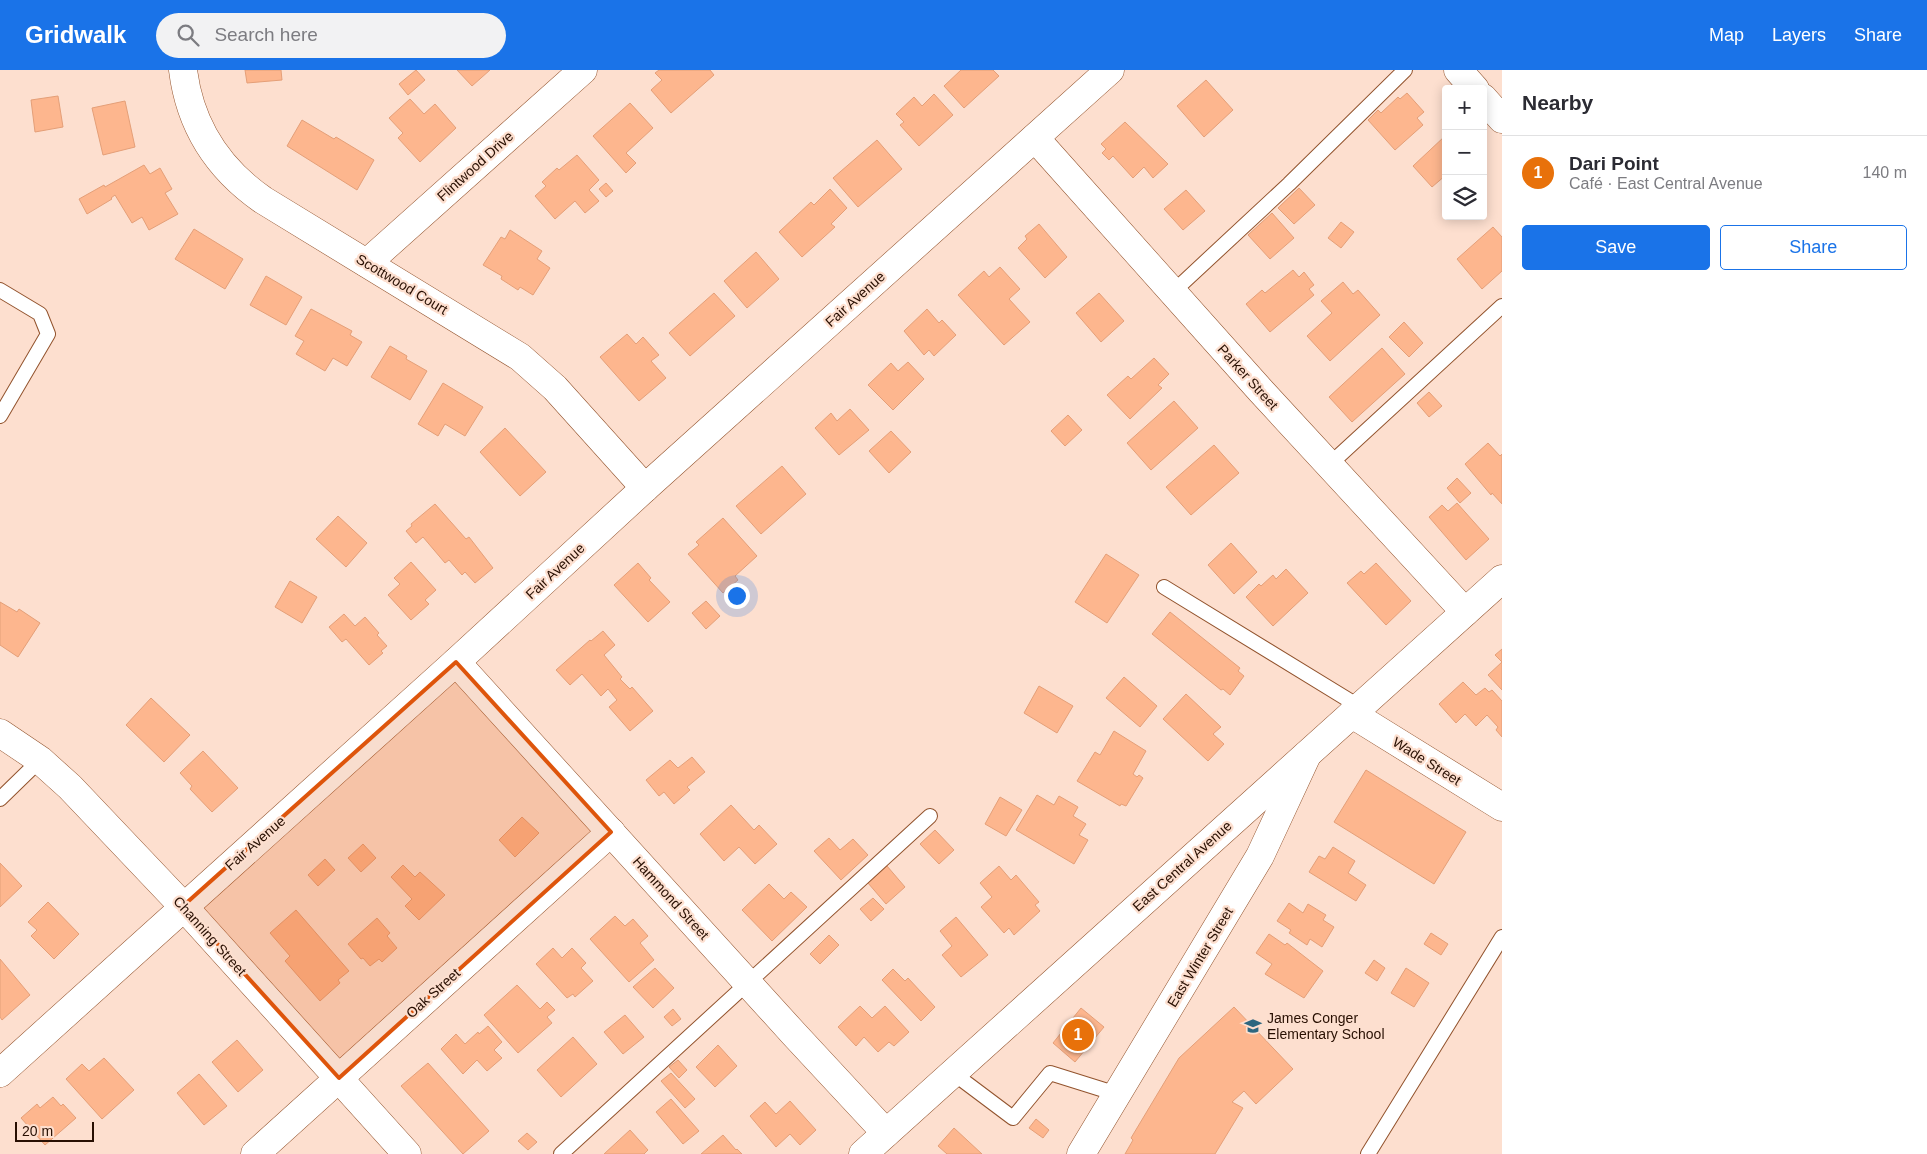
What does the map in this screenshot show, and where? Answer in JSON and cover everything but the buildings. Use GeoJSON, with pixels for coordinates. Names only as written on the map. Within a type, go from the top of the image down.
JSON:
{"type":"FeatureCollection","features":[{"type":"Feature","properties":{"kind":"street","name":"Scottwood Court"},"geometry":{"type":"LineString","coordinates":[[183,70],[186,90],[198,126],[210,148],[229,172],[263,200],[520,357],[554,388],[645,488]]}},
{"type":"Feature","properties":{"kind":"street","name":"Flintwood Drive"},"geometry":{"type":"LineString","coordinates":[[367,263],[583,70]]}},
{"type":"Feature","properties":{"kind":"street","name":"Fair Avenue"},"geometry":{"type":"LineString","coordinates":[[0,1073],[183,906],[285,817],[456,662],[645,488],[1110,70]]}},
{"type":"Feature","properties":{"kind":"street"},"geometry":{"type":"LineString","coordinates":[[1458,70],[1471,85]]}},
{"type":"Feature","properties":{"kind":"street"},"geometry":{"type":"LineString","coordinates":[[1487,102],[1502,119]]}},
{"type":"Feature","properties":{"kind":"street","name":"Parker Street"},"geometry":{"type":"LineString","coordinates":[[1034,138],[1329,465],[1466,612]]}},
{"type":"Feature","properties":{"kind":"street","name":"East Central Avenue"},"geometry":{"type":"LineString","coordinates":[[862,1154],[1502,579]]}},
{"type":"Feature","properties":{"kind":"street","name":"Hammond Street"},"geometry":{"type":"LineString","coordinates":[[456,662],[886,1133]]}},
{"type":"Feature","properties":{"kind":"street","name":"Wade Street"},"geometry":{"type":"LineString","coordinates":[[1356,711],[1502,808]]}},
{"type":"Feature","properties":{"kind":"street","name":"Channing Street"},"geometry":{"type":"LineString","coordinates":[[0,733],[40,760],[70,787],[183,906],[406,1154]]}},
{"type":"Feature","properties":{"kind":"street","name":"East Winter Street"},"geometry":{"type":"LineString","coordinates":[[1081,1154],[1260,856],[1307,755]]}},
{"type":"Feature","properties":{"kind":"street","name":"Oak Street"},"geometry":{"type":"LineString","coordinates":[[255,1154],[612,832]]}},
{"type":"Feature","properties":{"kind":"lane"},"geometry":{"type":"LineString","coordinates":[[1172,292],[1289,184],[1406,70]]}},
{"type":"Feature","properties":{"kind":"lane"},"geometry":{"type":"LineString","coordinates":[[0,290],[40,314],[48,334],[0,416]]}},
{"type":"Feature","properties":{"kind":"lane"},"geometry":{"type":"LineString","coordinates":[[1329,465],[1502,306]]}},
{"type":"Feature","properties":{"kind":"lane"},"geometry":{"type":"LineString","coordinates":[[1164,587],[1356,711]]}},
{"type":"Feature","properties":{"kind":"lane"},"geometry":{"type":"LineString","coordinates":[[0,799],[40,760]]}},
{"type":"Feature","properties":{"kind":"lane"},"geometry":{"type":"LineString","coordinates":[[561,1154],[930,816]]}},
{"type":"Feature","properties":{"kind":"lane"},"geometry":{"type":"LineString","coordinates":[[1368,1154],[1502,937]]}},
{"type":"Feature","properties":{"kind":"lane"},"geometry":{"type":"LineString","coordinates":[[953,1073],[1012,1118],[1050,1073],[1117,1094]]}},
{"type":"Feature","properties":{"kind":"highlighted area"},"geometry":{"type":"Polygon","coordinates":[[[456,662],[611,832],[339,1078],[183,906],[456,662]]]}},
{"type":"Feature","properties":{"kind":"place","name":"James Conger Elementary School"},"geometry":{"type":"Point","coordinates":[1253,1026]}},
{"type":"Feature","properties":{"kind":"place","name":"Dari Point"},"geometry":{"type":"Point","coordinates":[1078,1035]}}]}
